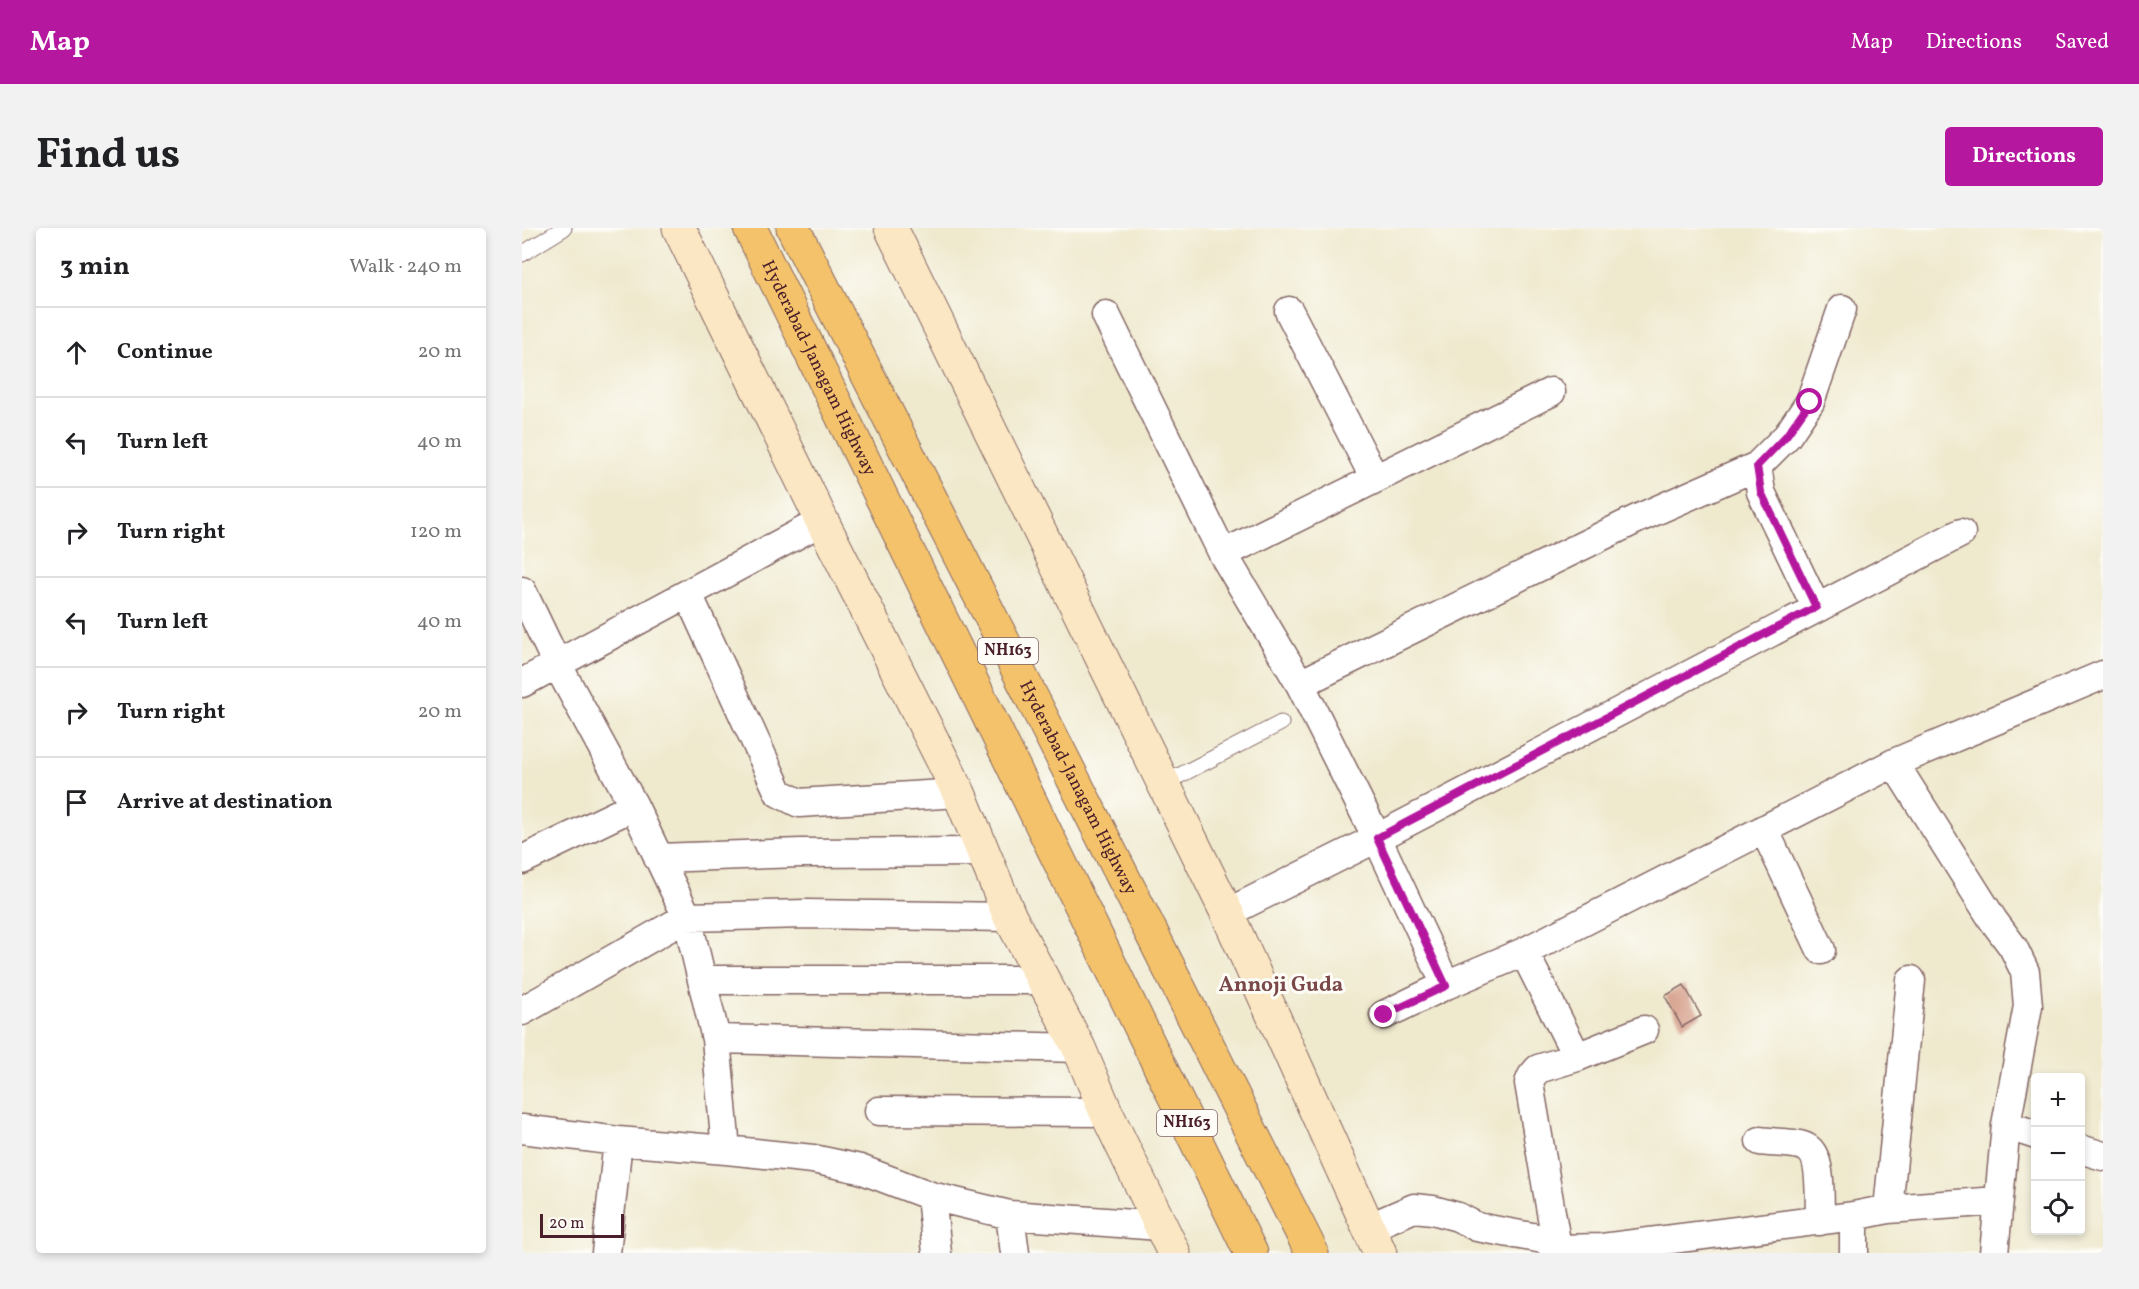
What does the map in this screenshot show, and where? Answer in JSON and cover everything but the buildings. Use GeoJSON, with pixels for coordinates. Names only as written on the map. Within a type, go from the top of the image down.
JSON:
{"type":"FeatureCollection","features":[{"type":"Feature","properties":{"kind":"highway","name":"Hyderabad-Janagam Highway"},"geometry":{"type":"LineString","coordinates":[[750,228],[1251,1253]]}},
{"type":"Feature","properties":{"kind":"highway","name":"Hyderabad-Janagam Highway"},"geometry":{"type":"LineString","coordinates":[[793,228],[1151,932],[1311,1253]]}},
{"type":"Feature","properties":{"kind":"street"},"geometry":{"type":"LineString","coordinates":[[679,228],[822,521],[959,793],[1010,917],[1079,1048],[1106,1112],[1167,1239]]}},
{"type":"Feature","properties":{"kind":"street"},"geometry":{"type":"LineString","coordinates":[[891,228],[1227,913],[1374,1240],[1414,1208],[1433,1209],[1458,1217],[1477,1227],[1543,1239],[1558,1251],[1602,1248],[1820,1221],[1888,1209],[1998,1201]]}},
{"type":"Feature","properties":{"kind":"street"},"geometry":{"type":"LineString","coordinates":[[1300,684],[1639,518],[1757,466],[1786,436],[1810,402],[1842,309]]}},
{"type":"Feature","properties":{"kind":"street"},"geometry":{"type":"LineString","coordinates":[[1289,311],[1375,479]]}},
{"type":"Feature","properties":{"kind":"street"},"geometry":{"type":"LineString","coordinates":[[1106,315],[1223,554],[1300,684],[1377,838],[1446,986]]}},
{"type":"Feature","properties":{"kind":"street"},"geometry":{"type":"LineString","coordinates":[[1223,554],[1551,392]]}},
{"type":"Feature","properties":{"kind":"street"},"geometry":{"type":"LineString","coordinates":[[1757,466],[1761,492],[1816,607]]}},
{"type":"Feature","properties":{"kind":"street"},"geometry":{"type":"LineString","coordinates":[[522,682],[822,521]]}},
{"type":"Feature","properties":{"kind":"street"},"geometry":{"type":"LineString","coordinates":[[1227,913],[1377,838],[1961,533]]}},
{"type":"Feature","properties":{"kind":"street"},"geometry":{"type":"LineString","coordinates":[[522,591],[557,664],[634,806],[687,917],[716,1040],[726,1150]]}},
{"type":"Feature","properties":{"kind":"street"},"geometry":{"type":"LineString","coordinates":[[688,594],[779,793],[799,803],[959,793]]}},
{"type":"Feature","properties":{"kind":"street"},"geometry":{"type":"LineString","coordinates":[[1384,1015],[1524,951],[1894,763],[2103,675]]}},
{"type":"Feature","properties":{"kind":"street"},"geometry":{"type":"LineString","coordinates":[[1894,763],[1993,920],[2013,947],[2025,972],[2028,1006],[2006,1125],[1994,1253]]}},
{"type":"Feature","properties":{"kind":"street"},"geometry":{"type":"LineString","coordinates":[[522,860],[634,806]]}},
{"type":"Feature","properties":{"kind":"street"},"geometry":{"type":"LineString","coordinates":[[1764,829],[1821,950]]}},
{"type":"Feature","properties":{"kind":"street"},"geometry":{"type":"LineString","coordinates":[[658,858],[801,853],[982,852]]}},
{"type":"Feature","properties":{"kind":"street"},"geometry":{"type":"LineString","coordinates":[[522,1011],[687,917],[806,914],[1010,917]]}},
{"type":"Feature","properties":{"kind":"street"},"geometry":{"type":"LineString","coordinates":[[1524,951],[1577,1057]]}},
{"type":"Feature","properties":{"kind":"street"},"geometry":{"type":"LineString","coordinates":[[702,980],[1044,980]]}},
{"type":"Feature","properties":{"kind":"street"},"geometry":{"type":"LineString","coordinates":[[1888,1209],[1911,980]]}},
{"type":"Feature","properties":{"kind":"street"},"geometry":{"type":"LineString","coordinates":[[1558,1251],[1529,1083],[1538,1069],[1577,1057],[1644,1030]]}},
{"type":"Feature","properties":{"kind":"street"},"geometry":{"type":"LineString","coordinates":[[716,1040],[1079,1048]]}},
{"type":"Feature","properties":{"kind":"street"},"geometry":{"type":"LineString","coordinates":[[879,1111],[1106,1112]]}},
{"type":"Feature","properties":{"kind":"street"},"geometry":{"type":"LineString","coordinates":[[2006,1125],[2031,1133]]}},
{"type":"Feature","properties":{"kind":"street"},"geometry":{"type":"LineString","coordinates":[[522,1129],[618,1141],[813,1159],[860,1169],[931,1196],[1010,1215],[1167,1239]]}},
{"type":"Feature","properties":{"kind":"street"},"geometry":{"type":"LineString","coordinates":[[606,1253],[618,1141]]}},
{"type":"Feature","properties":{"kind":"street"},"geometry":{"type":"LineString","coordinates":[[1760,1141],[1806,1146],[1814,1153],[1818,1170],[1820,1221]]}},
{"type":"Feature","properties":{"kind":"street"},"geometry":{"type":"LineString","coordinates":[[2085,1151],[2103,1156]]}},
{"type":"Feature","properties":{"kind":"street"},"geometry":{"type":"LineString","coordinates":[[931,1196],[937,1253]]}},
{"type":"Feature","properties":{"kind":"street"},"geometry":{"type":"LineString","coordinates":[[1010,1215],[1015,1253]]}},
{"type":"Feature","properties":{"kind":"street"},"geometry":{"type":"LineString","coordinates":[[1854,1216],[1854,1253]]}},
{"type":"Feature","properties":{"kind":"lane"},"geometry":{"type":"LineString","coordinates":[[522,254],[564,228]]}},
{"type":"Feature","properties":{"kind":"lane"},"geometry":{"type":"LineString","coordinates":[[1163,784],[1281,723]]}},
{"type":"Feature","properties":{"kind":"district","name":"Annoji Guda"},"geometry":{"type":"Point","coordinates":[1281,985]}},
{"type":"Feature","properties":{"kind":"route"},"geometry":{"type":"LineString","coordinates":[[1384,1015],[1446,986],[1377,838],[1816,607],[1761,492],[1757,466],[1786,436],[1810,402]]}}]}
